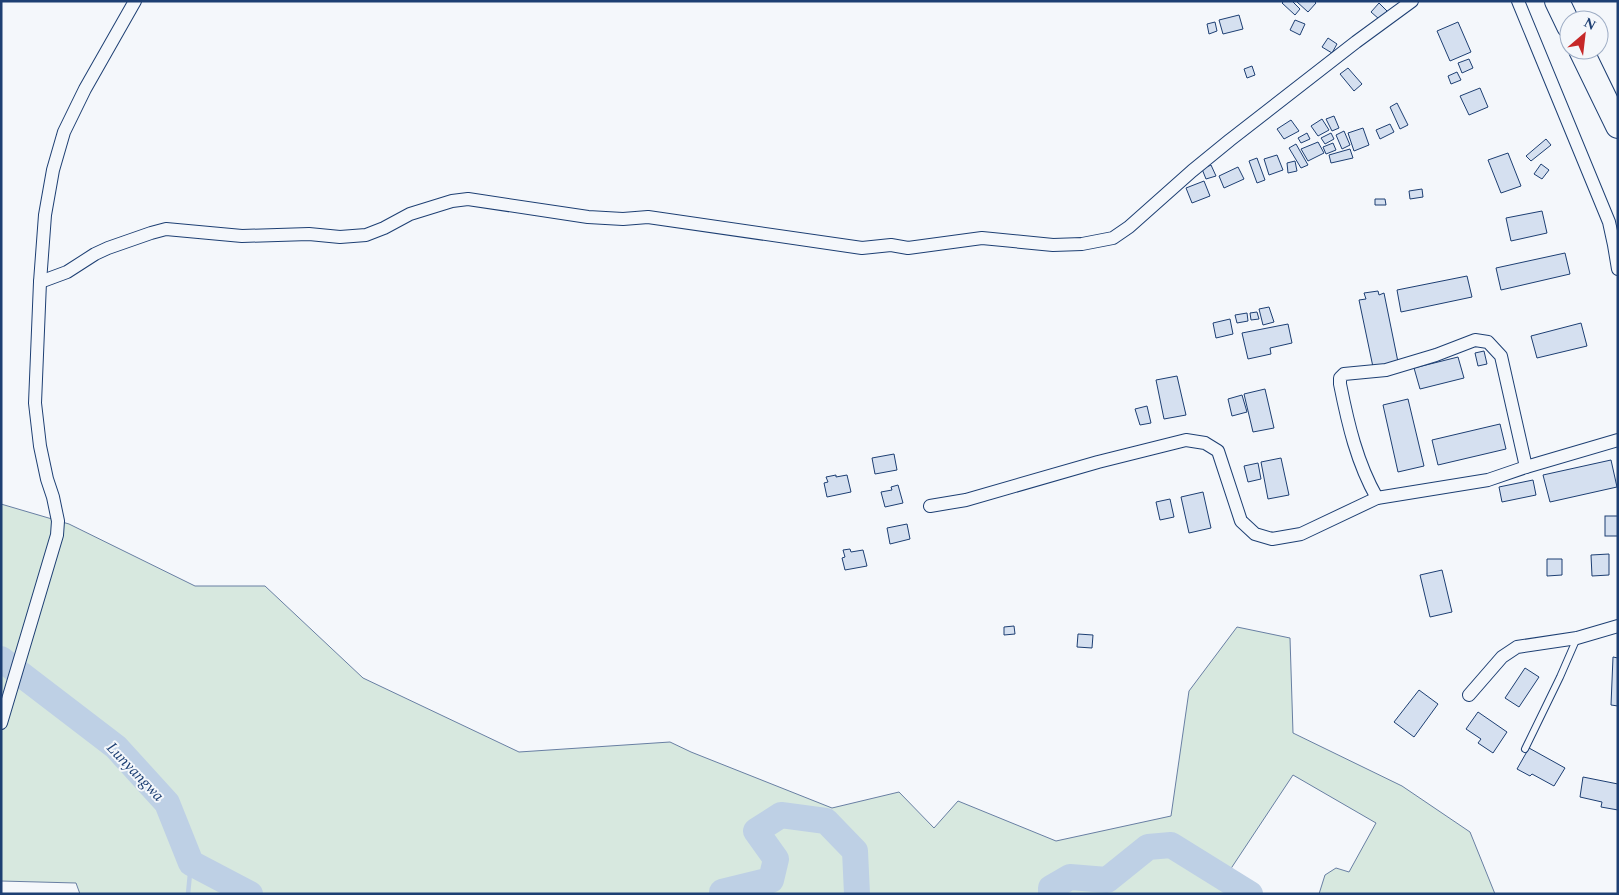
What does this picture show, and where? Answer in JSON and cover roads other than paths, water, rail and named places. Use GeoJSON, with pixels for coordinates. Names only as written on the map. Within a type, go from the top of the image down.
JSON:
{"type":"FeatureCollection","features":[{"type":"Feature","properties":{"kind":"highway"},"geometry":{"type":"LineString","coordinates":[[1586,60],[1618,126]]}},
{"type":"Feature","properties":{"kind":"street"},"geometry":{"type":"LineString","coordinates":[[1,723],[57,536],[58,521],[40,446],[35,403],[45,215],[53,170],[64,132],[85,89],[135,1]]}},
{"type":"Feature","properties":{"kind":"street"},"geometry":{"type":"LineString","coordinates":[[40,282],[68,272],[95,254],[108,248],[166,229],[242,236],[309,234],[340,237],[366,236],[410,214],[452,201],[468,199],[588,217],[624,219],[648,217],[862,248],[892,246],[908,248],[982,238],[1053,245],[1082,244],[1112,238],[1129,227],[1230,140],[1412,1]]}},
{"type":"Feature","properties":{"kind":"street"},"geometry":{"type":"LineString","coordinates":[[1518,1],[1609,222],[1618,269]]}},
{"type":"Feature","properties":{"kind":"street"},"geometry":{"type":"LineString","coordinates":[[1377,498],[1366,479],[1350,434],[1340,378],[1344,374],[1386,370],[1436,355],[1474,340],[1488,342],[1501,356],[1526,467]]}},
{"type":"Feature","properties":{"kind":"street"},"geometry":{"type":"LineString","coordinates":[[930,506],[966,500],[1098,462],[1186,440],[1205,443],[1218,451],[1241,521],[1255,534],[1272,539],[1301,534],[1377,498],[1488,480],[1618,440]]}},
{"type":"Feature","properties":{"kind":"street"},"geometry":{"type":"LineString","coordinates":[[1468,696],[1502,657],[1517,647],[1577,638],[1618,626]]}},
{"type":"Feature","properties":{"kind":"lane"},"geometry":{"type":"LineString","coordinates":[[1525,748],[1577,638]]}},
{"type":"Feature","properties":{"kind":"waterway","name":"Lunyangwa"},"geometry":{"type":"LineString","coordinates":[[1,659],[116,747],[167,803],[191,863],[250,894]]}},
{"type":"Feature","properties":{"kind":"waterway","name":"Lunyangwa"},"geometry":{"type":"LineString","coordinates":[[722,894],[722,892],[771,880],[776,859],[756,831],[781,815],[826,821],[855,851],[857,894]]}},
{"type":"Feature","properties":{"kind":"waterway","name":"Lunyangwa"},"geometry":{"type":"LineString","coordinates":[[1051,894],[1051,888],[1070,877],[1107,880],[1148,847],[1171,845],[1250,894]]}},
{"type":"Feature","properties":{"kind":"waterway"},"geometry":{"type":"LineString","coordinates":[[188,894],[191,863]]}}]}
